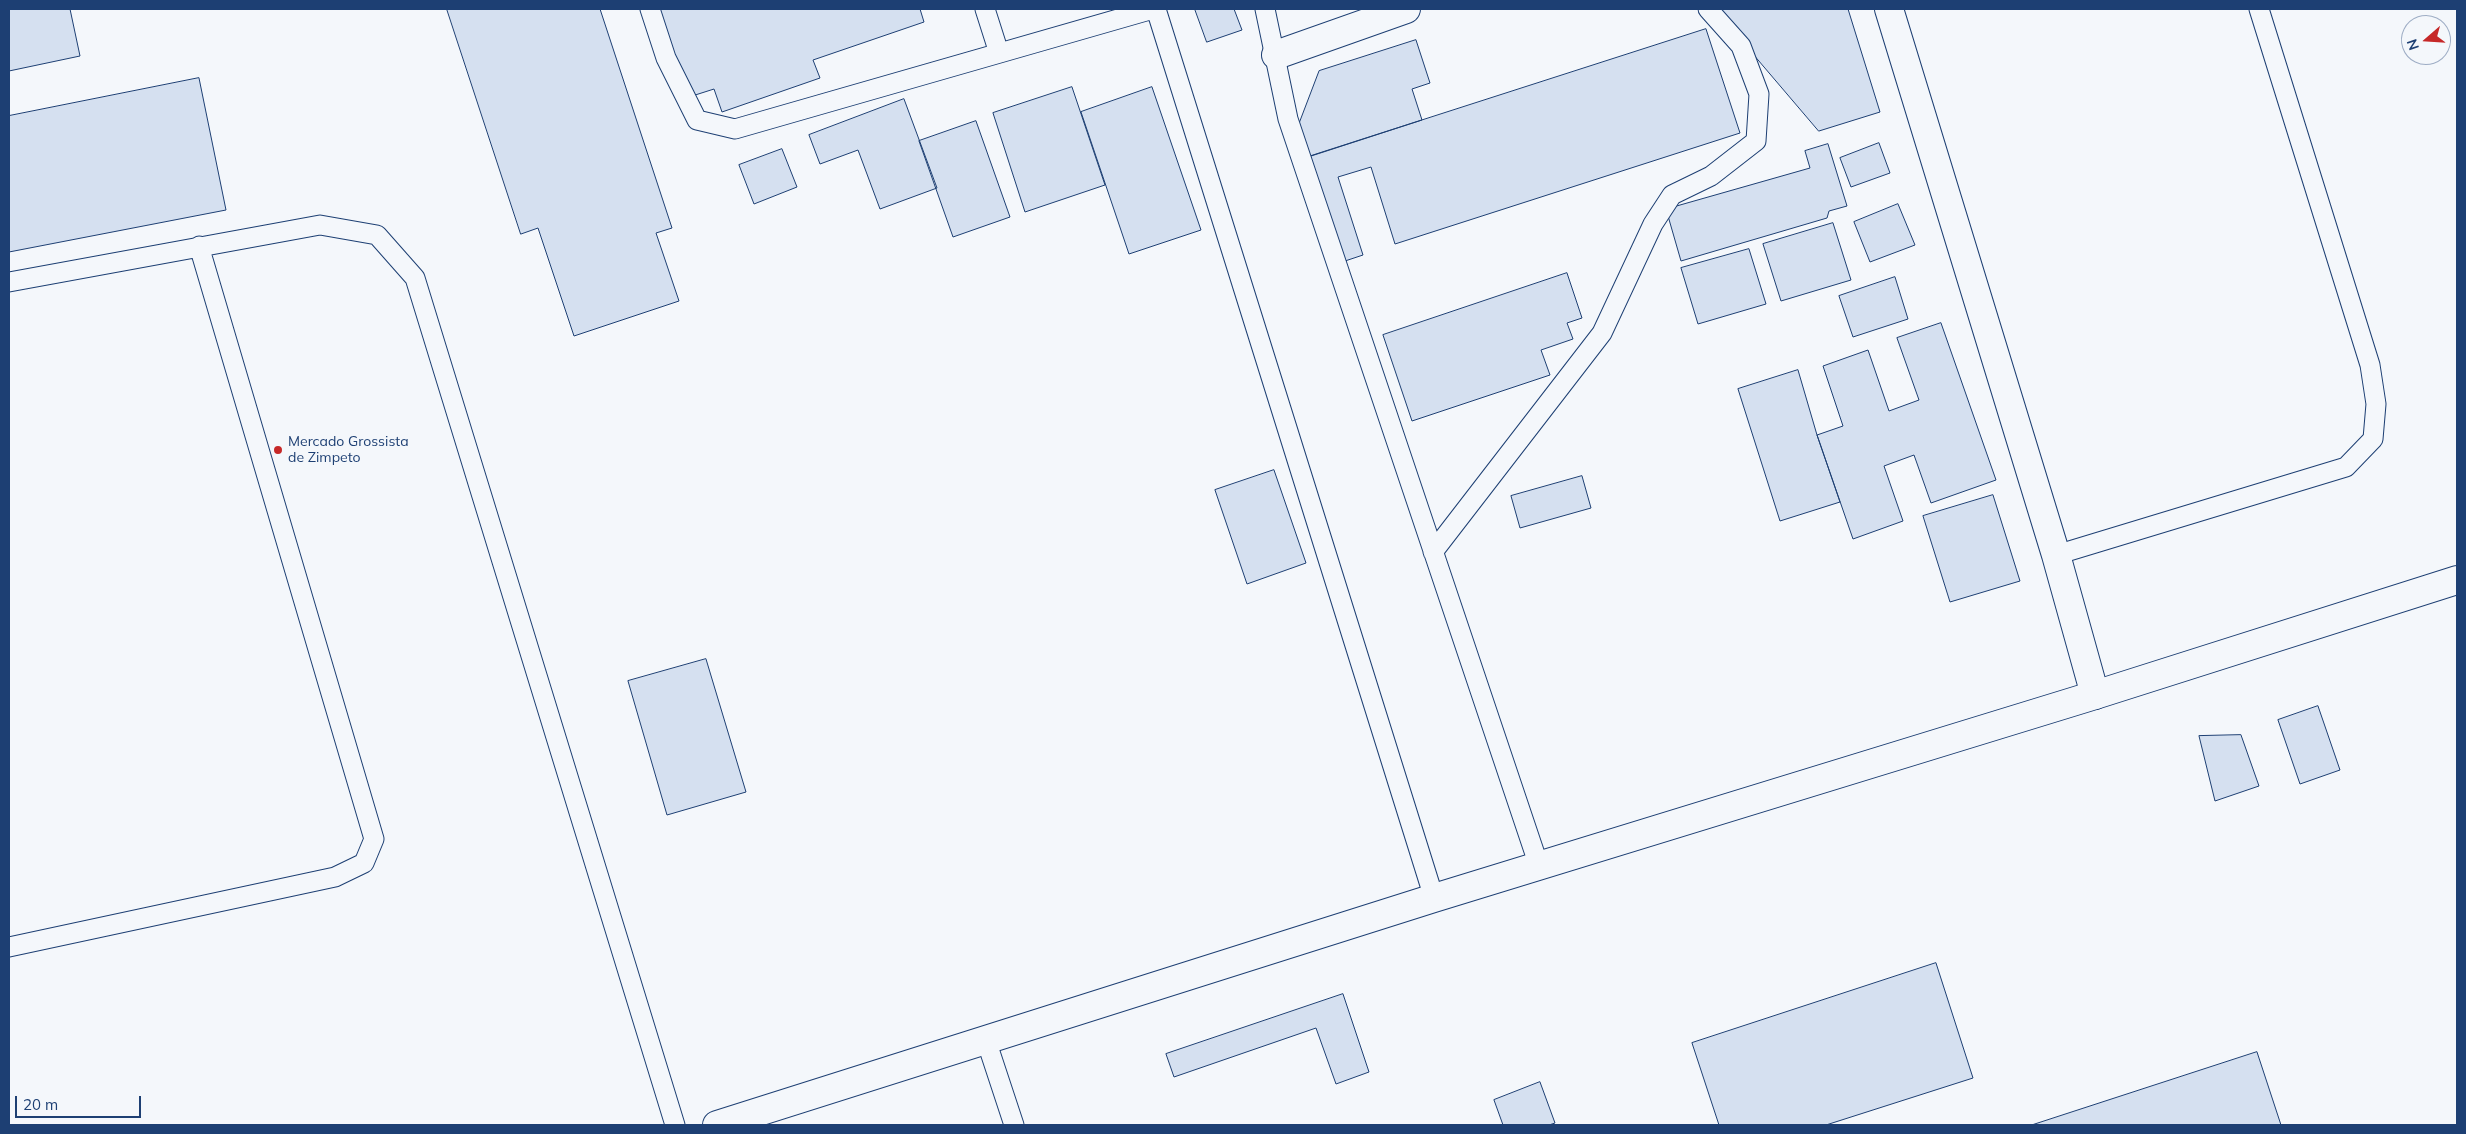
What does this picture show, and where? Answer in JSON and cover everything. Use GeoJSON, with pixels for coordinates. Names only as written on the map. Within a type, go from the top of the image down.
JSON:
{"type":"FeatureCollection","features":[{"type":"Feature","properties":{"kind":"main road"},"geometry":{"type":"LineString","coordinates":[[1276,54],[1406,9]]}},
{"type":"Feature","properties":{"kind":"main road"},"geometry":{"type":"LineString","coordinates":[[1889,9],[2056,555],[2095,695]]}},
{"type":"Feature","properties":{"kind":"main road"},"geometry":{"type":"LineString","coordinates":[[718,1125],[1434,898],[2095,695],[2457,580]]}},
{"type":"Feature","properties":{"kind":"lane"},"geometry":{"type":"LineString","coordinates":[[650,9],[666,58],[697,120],[735,129],[1152,9]]}},
{"type":"Feature","properties":{"kind":"lane"},"geometry":{"type":"LineString","coordinates":[[985,9],[999,52]]}},
{"type":"Feature","properties":{"kind":"lane"},"geometry":{"type":"LineString","coordinates":[[1156,9],[1434,898]]}},
{"type":"Feature","properties":{"kind":"lane"},"geometry":{"type":"LineString","coordinates":[[1265,9],[1288,118],[1539,866]]}},
{"type":"Feature","properties":{"kind":"lane"},"geometry":{"type":"LineString","coordinates":[[1434,552],[1602,333],[1653,224],[1672,195],[1711,176],[1756,141],[1759,94],[1741,46],[1708,9]]}},
{"type":"Feature","properties":{"kind":"lane"},"geometry":{"type":"LineString","coordinates":[[2056,555],[2346,467],[2373,439],[2376,404],[2370,365],[2260,9]]}},
{"type":"Feature","properties":{"kind":"lane"},"geometry":{"type":"LineString","coordinates":[[9,282],[320,225],[377,235],[415,278],[675,1125]]}},
{"type":"Feature","properties":{"kind":"lane"},"geometry":{"type":"LineString","coordinates":[[9,947],[335,877],[364,863],[374,839],[199,246]]}},
{"type":"Feature","properties":{"kind":"lane"},"geometry":{"type":"LineString","coordinates":[[986,1040],[1014,1125]]}},
{"type":"Feature","properties":{"kind":"building"},"geometry":{"type":"Polygon","coordinates":[[[9,9],[70,9],[80,56],[9,71],[9,9]]]}},
{"type":"Feature","properties":{"kind":"building"},"geometry":{"type":"Polygon","coordinates":[[[447,9],[600,9],[672,228],[656,233],[679,301],[574,336],[538,228],[521,234],[447,9]]]}},
{"type":"Feature","properties":{"kind":"building"},"geometry":{"type":"Polygon","coordinates":[[[659,9],[920,9],[924,22],[813,60],[820,78],[722,112],[714,89],[689,97],[659,9]]]}},
{"type":"Feature","properties":{"kind":"building"},"geometry":{"type":"Polygon","coordinates":[[[1195,9],[1234,9],[1242,30],[1207,42],[1195,9]]]}},
{"type":"Feature","properties":{"kind":"building"},"geometry":{"type":"Polygon","coordinates":[[[1715,9],[1848,9],[1880,112],[1819,131],[1715,9]]]}},
{"type":"Feature","properties":{"kind":"building"},"geometry":{"type":"Polygon","coordinates":[[[1706,29],[1740,133],[1395,244],[1371,167],[1338,177],[1363,255],[1342,262],[1308,157],[1706,29]]]}},
{"type":"Feature","properties":{"kind":"building"},"geometry":{"type":"Polygon","coordinates":[[[1416,40],[1430,83],[1412,89],[1422,120],[1308,157],[1298,126],[1319,71],[1416,40]]]}},
{"type":"Feature","properties":{"kind":"building"},"geometry":{"type":"Polygon","coordinates":[[[199,78],[226,210],[9,252],[9,116],[199,78]]]}},
{"type":"Feature","properties":{"kind":"building"},"geometry":{"type":"Polygon","coordinates":[[[1072,87],[1105,185],[1025,212],[993,113],[1072,87]]]}},
{"type":"Feature","properties":{"kind":"building"},"geometry":{"type":"Polygon","coordinates":[[[1152,87],[1201,230],[1129,254],[1081,112],[1152,87]]]}},
{"type":"Feature","properties":{"kind":"building"},"geometry":{"type":"Polygon","coordinates":[[[904,99],[937,188],[880,209],[858,150],[820,164],[809,135],[904,99]]]}},
{"type":"Feature","properties":{"kind":"building"},"geometry":{"type":"Polygon","coordinates":[[[976,121],[1010,217],[953,237],[919,141],[976,121]]]}},
{"type":"Feature","properties":{"kind":"building"},"geometry":{"type":"Polygon","coordinates":[[[1879,143],[1890,173],[1851,187],[1840,158],[1879,143]]]}},
{"type":"Feature","properties":{"kind":"building"},"geometry":{"type":"Polygon","coordinates":[[[1828,144],[1847,206],[1829,211],[1827,218],[1681,261],[1666,209],[1810,168],[1805,151],[1828,144]]]}},
{"type":"Feature","properties":{"kind":"building"},"geometry":{"type":"Polygon","coordinates":[[[782,149],[797,187],[754,204],[739,165],[782,149]]]}},
{"type":"Feature","properties":{"kind":"building"},"geometry":{"type":"Polygon","coordinates":[[[1898,204],[1915,245],[1870,262],[1854,222],[1898,204]]]}},
{"type":"Feature","properties":{"kind":"building"},"geometry":{"type":"Polygon","coordinates":[[[1833,223],[1851,280],[1781,301],[1763,244],[1833,223]]]}},
{"type":"Feature","properties":{"kind":"building"},"geometry":{"type":"Polygon","coordinates":[[[1749,249],[1766,304],[1698,324],[1681,268],[1749,249]]]}},
{"type":"Feature","properties":{"kind":"building"},"geometry":{"type":"Polygon","coordinates":[[[1567,273],[1582,318],[1567,323],[1573,339],[1541,350],[1550,375],[1412,421],[1383,335],[1567,273]]]}},
{"type":"Feature","properties":{"kind":"building"},"geometry":{"type":"Polygon","coordinates":[[[1895,277],[1908,319],[1853,337],[1839,296],[1895,277]]]}},
{"type":"Feature","properties":{"kind":"building"},"geometry":{"type":"Polygon","coordinates":[[[1941,323],[1996,480],[1931,503],[1914,455],[1884,466],[1903,521],[1853,539],[1817,435],[1843,426],[1823,366],[1868,350],[1889,411],[1919,400],[1897,338],[1941,323]]]}},
{"type":"Feature","properties":{"kind":"building"},"geometry":{"type":"Polygon","coordinates":[[[1798,370],[1817,435],[1840,502],[1780,521],[1738,389],[1798,370]]]}},
{"type":"Feature","properties":{"kind":"building"},"geometry":{"type":"Polygon","coordinates":[[[1274,470],[1306,563],[1247,584],[1215,490],[1274,470]]]}},
{"type":"Feature","properties":{"kind":"building"},"geometry":{"type":"Polygon","coordinates":[[[1582,476],[1591,508],[1520,528],[1511,496],[1582,476]]]}},
{"type":"Feature","properties":{"kind":"building"},"geometry":{"type":"Polygon","coordinates":[[[1993,495],[2020,581],[1950,602],[1923,516],[1993,495]]]}},
{"type":"Feature","properties":{"kind":"building"},"geometry":{"type":"Polygon","coordinates":[[[706,659],[746,792],[667,815],[628,681],[706,659]]]}},
{"type":"Feature","properties":{"kind":"building"},"geometry":{"type":"Polygon","coordinates":[[[2318,706],[2340,770],[2300,784],[2278,720],[2318,706]]]}},
{"type":"Feature","properties":{"kind":"building"},"geometry":{"type":"Polygon","coordinates":[[[2241,735],[2259,786],[2215,801],[2199,736],[2241,735]]]}},
{"type":"Feature","properties":{"kind":"building"},"geometry":{"type":"Polygon","coordinates":[[[1936,963],[1973,1078],[1826,1125],[1719,1125],[1692,1043],[1936,963]]]}},
{"type":"Feature","properties":{"kind":"building"},"geometry":{"type":"Polygon","coordinates":[[[1343,994],[1369,1072],[1336,1084],[1316,1028],[1174,1077],[1166,1054],[1343,994]]]}},
{"type":"Feature","properties":{"kind":"building"},"geometry":{"type":"Polygon","coordinates":[[[2257,1052],[2281,1125],[2032,1125],[2257,1052]]]}},
{"type":"Feature","properties":{"kind":"building"},"geometry":{"type":"Polygon","coordinates":[[[1540,1082],[1555,1123],[1549,1125],[1503,1125],[1494,1100],[1540,1082]]]}},
{"type":"Feature","properties":{"kind":"place","name":"Mercado Grossista de Zimpeto"},"geometry":{"type":"Point","coordinates":[278,450]}}]}
